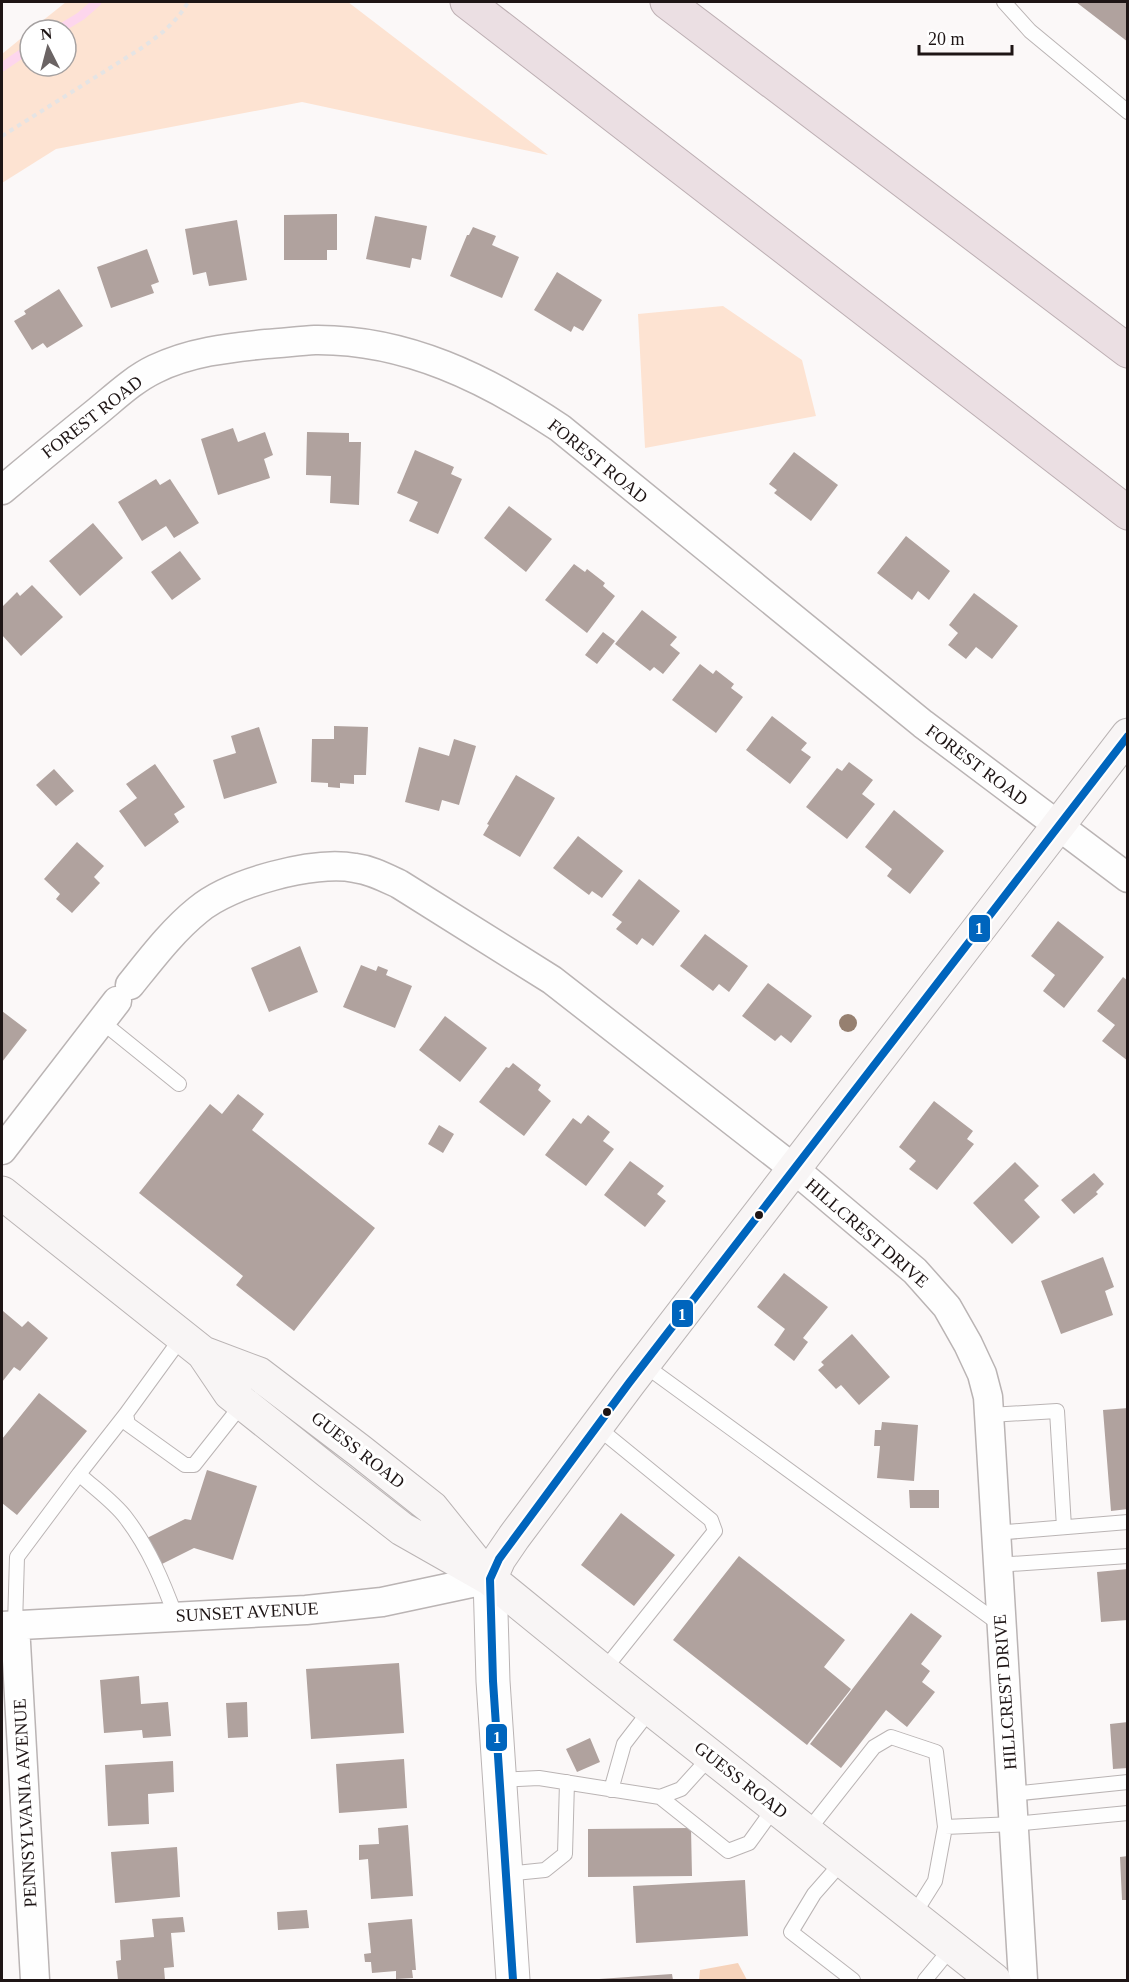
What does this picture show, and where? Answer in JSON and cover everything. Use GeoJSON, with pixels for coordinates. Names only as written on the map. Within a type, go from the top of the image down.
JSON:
{"type":"FeatureCollection","features":[{"type":"Feature","properties":{"kind":"highway"},"geometry":{"type":"LineString","coordinates":[[468,2],[1128,513]]}},
{"type":"Feature","properties":{"kind":"highway"},"geometry":{"type":"LineString","coordinates":[[667,2],[1128,351]]}},
{"type":"Feature","properties":{"kind":"main road"},"geometry":{"type":"LineString","coordinates":[[490,1579],[499,1559],[514,1538],[644,1364],[1128,735]]}},
{"type":"Feature","properties":{"kind":"main road","name":"GUESS ROAD"},"geometry":{"type":"LineString","coordinates":[[2,1193],[192,1345],[230,1393],[402,1529],[490,1579],[994,1980]]}},
{"type":"Feature","properties":{"kind":"main road","name":"GUESS ROAD"},"geometry":{"type":"LineString","coordinates":[[192,1345],[259,1374],[432,1508],[490,1579]]}},
{"type":"Feature","properties":{"kind":"street","name":"FOREST ROAD"},"geometry":{"type":"LineString","coordinates":[[2,490],[126,387],[154,370],[187,356],[230,347],[315,340],[382,347],[451,367],[523,404],[560,428],[923,724],[1128,878]]}},
{"type":"Feature","properties":{"kind":"street","name":"HILLCREST DRIVE"},"geometry":{"type":"LineString","coordinates":[[2,1150],[116,1002],[178,927],[199,908],[218,895],[239,886],[293,872],[325,867],[354,867],[378,873],[399,884],[552,980],[793,1168],[915,1271],[947,1306],[982,1374],[990,1415],[995,1533],[1023,1980]]}},
{"type":"Feature","properties":{"kind":"street","name":"SUNSET AVENUE"},"geometry":{"type":"LineString","coordinates":[[8,1625],[306,1610],[382,1602],[490,1579]]}},
{"type":"Feature","properties":{"kind":"street"},"geometry":{"type":"LineString","coordinates":[[490,1579],[493,1681],[513,1980]]}},
{"type":"Feature","properties":{"kind":"street","name":"PENNSYLVANIA AVENUE"},"geometry":{"type":"LineString","coordinates":[[8,1625],[35,1980]]}},
{"type":"Feature","properties":{"kind":"lane"},"geometry":{"type":"LineString","coordinates":[[1004,2],[1030,31],[1128,112]]}},
{"type":"Feature","properties":{"kind":"lane"},"geometry":{"type":"LineString","coordinates":[[116,1002],[180,1084]]}},
{"type":"Feature","properties":{"kind":"lane"},"geometry":{"type":"LineString","coordinates":[[8,1625],[17,1557],[126,1414],[192,1345]]}},
{"type":"Feature","properties":{"kind":"lane"},"geometry":{"type":"LineString","coordinates":[[644,1364],[1001,1625]]}},
{"type":"Feature","properties":{"kind":"lane"},"geometry":{"type":"LineString","coordinates":[[126,1414],[128,1424],[185,1465],[194,1465],[243,1403]]}},
{"type":"Feature","properties":{"kind":"lane"},"geometry":{"type":"LineString","coordinates":[[990,1415],[1057,1411],[1064,1527]]}},
{"type":"Feature","properties":{"kind":"lane"},"geometry":{"type":"LineString","coordinates":[[597,1427],[711,1520],[715,1531],[603,1671]]}},
{"type":"Feature","properties":{"kind":"lane"},"geometry":{"type":"LineString","coordinates":[[79,1474],[125,1516],[137,1533],[161,1575],[176,1617]]}},
{"type":"Feature","properties":{"kind":"lane"},"geometry":{"type":"LineString","coordinates":[[995,1533],[1128,1522]]}},
{"type":"Feature","properties":{"kind":"lane"},"geometry":{"type":"LineString","coordinates":[[997,1565],[1128,1556]]}},
{"type":"Feature","properties":{"kind":"lane"},"geometry":{"type":"LineString","coordinates":[[611,1790],[624,1744],[651,1709]]}},
{"type":"Feature","properties":{"kind":"lane"},"geometry":{"type":"LineString","coordinates":[[807,1832],[874,1747],[891,1737],[936,1752],[945,1827],[934,1881],[913,1916]]}},
{"type":"Feature","properties":{"kind":"lane"},"geometry":{"type":"LineString","coordinates":[[500,1780],[539,1778],[660,1797],[681,1789],[711,1756]]}},
{"type":"Feature","properties":{"kind":"lane"},"geometry":{"type":"LineString","coordinates":[[506,1874],[545,1870],[565,1854],[567,1782]]}},
{"type":"Feature","properties":{"kind":"lane"},"geometry":{"type":"LineString","coordinates":[[1012,1794],[1128,1782]]}},
{"type":"Feature","properties":{"kind":"lane"},"geometry":{"type":"LineString","coordinates":[[660,1797],[728,1851],[749,1843],[775,1807]]}},
{"type":"Feature","properties":{"kind":"lane"},"geometry":{"type":"LineString","coordinates":[[945,1827],[1014,1824],[1128,1813]]}},
{"type":"Feature","properties":{"kind":"lane"},"geometry":{"type":"LineString","coordinates":[[843,1861],[814,1894],[790,1932],[853,1980]]}},
{"type":"Feature","properties":{"kind":"lane"},"geometry":{"type":"LineString","coordinates":[[925,1980],[952,1947]]}},
{"type":"Feature","properties":{"kind":"path"},"geometry":{"type":"LineString","coordinates":[[2,135],[140,49],[162,33],[188,2]]}},
{"type":"Feature","properties":{"kind":"shaded area"},"geometry":{"type":"Polygon","coordinates":[[[66,2],[348,2],[548,155],[302,102],[56,149],[2,183],[2,54],[18,41],[18,78],[78,78],[78,18],[46,18],[66,2]]]}},
{"type":"Feature","properties":{"kind":"shaded area"},"geometry":{"type":"Polygon","coordinates":[[[723,306],[802,360],[816,416],[645,448],[638,314],[723,306]]]}},
{"type":"Feature","properties":{"kind":"shaded area"},"geometry":{"type":"Polygon","coordinates":[[[738,1963],[747,1980],[699,1980],[700,1970],[738,1963]]]}},
{"type":"Feature","properties":{"kind":"building"},"geometry":{"type":"Polygon","coordinates":[[[1076,2],[1128,2],[1128,42],[1076,2]]]}},
{"type":"Feature","properties":{"kind":"building"},"geometry":{"type":"Polygon","coordinates":[[[337,214],[337,250],[327,250],[327,260],[284,260],[284,215],[337,214]]]}},
{"type":"Feature","properties":{"kind":"building"},"geometry":{"type":"Polygon","coordinates":[[[375,216],[427,226],[421,260],[412,258],[410,268],[366,259],[375,216]]]}},
{"type":"Feature","properties":{"kind":"building"},"geometry":{"type":"Polygon","coordinates":[[[237,220],[247,280],[209,286],[206,272],[193,275],[185,229],[237,220]]]}},
{"type":"Feature","properties":{"kind":"building"},"geometry":{"type":"Polygon","coordinates":[[[473,227],[496,236],[492,245],[519,257],[502,298],[450,276],[467,235],[473,227]]]}},
{"type":"Feature","properties":{"kind":"building"},"geometry":{"type":"Polygon","coordinates":[[[147,249],[159,282],[151,285],[154,293],[111,308],[97,267],[147,249]]]}},
{"type":"Feature","properties":{"kind":"building"},"geometry":{"type":"Polygon","coordinates":[[[557,272],[602,300],[583,331],[574,326],[571,332],[534,310],[557,272]]]}},
{"type":"Feature","properties":{"kind":"building"},"geometry":{"type":"Polygon","coordinates":[[[59,289],[83,326],[47,348],[43,343],[32,350],[14,321],[26,314],[24,311],[59,289]]]}},
{"type":"Feature","properties":{"kind":"building"},"geometry":{"type":"Polygon","coordinates":[[[233,428],[238,442],[265,432],[273,455],[264,459],[270,478],[218,495],[201,439],[233,428]]]}},
{"type":"Feature","properties":{"kind":"building"},"geometry":{"type":"Polygon","coordinates":[[[307,432],[349,433],[349,442],[361,442],[359,505],[330,503],[331,476],[306,475],[307,432]]]}},
{"type":"Feature","properties":{"kind":"building"},"geometry":{"type":"Polygon","coordinates":[[[415,450],[454,467],[451,474],[462,479],[438,534],[409,521],[418,502],[397,493],[415,450]]]}},
{"type":"Feature","properties":{"kind":"building"},"geometry":{"type":"Polygon","coordinates":[[[794,452],[838,485],[811,521],[774,493],[777,490],[769,484],[794,452]]]}},
{"type":"Feature","properties":{"kind":"building"},"geometry":{"type":"Polygon","coordinates":[[[156,479],[160,485],[170,479],[199,523],[174,538],[166,526],[142,541],[118,502],[156,479]]]}},
{"type":"Feature","properties":{"kind":"building"},"geometry":{"type":"Polygon","coordinates":[[[509,506],[552,539],[526,572],[484,538],[509,506]]]}},
{"type":"Feature","properties":{"kind":"building"},"geometry":{"type":"Polygon","coordinates":[[[93,523],[123,558],[80,596],[49,561],[93,523]]]}},
{"type":"Feature","properties":{"kind":"building"},"geometry":{"type":"Polygon","coordinates":[[[906,536],[950,571],[929,600],[918,591],[912,600],[877,573],[906,536]]]}},
{"type":"Feature","properties":{"kind":"building"},"geometry":{"type":"Polygon","coordinates":[[[180,551],[201,579],[172,600],[151,572],[180,551]]]}},
{"type":"Feature","properties":{"kind":"building"},"geometry":{"type":"Polygon","coordinates":[[[574,564],[585,572],[587,569],[605,583],[603,586],[615,596],[587,633],[545,600],[574,564]]]}},
{"type":"Feature","properties":{"kind":"building"},"geometry":{"type":"Polygon","coordinates":[[[32,585],[63,617],[21,656],[2,635],[2,607],[17,592],[20,596],[32,585]]]}},
{"type":"Feature","properties":{"kind":"building"},"geometry":{"type":"Polygon","coordinates":[[[974,593],[1018,626],[992,659],[976,647],[966,659],[948,645],[958,633],[949,625],[974,593]]]}},
{"type":"Feature","properties":{"kind":"building"},"geometry":{"type":"Polygon","coordinates":[[[642,610],[677,637],[670,645],[680,653],[663,674],[654,667],[650,671],[615,644],[642,610]]]}},
{"type":"Feature","properties":{"kind":"building"},"geometry":{"type":"Polygon","coordinates":[[[603,632],[615,641],[597,664],[585,655],[603,632]]]}},
{"type":"Feature","properties":{"kind":"building"},"geometry":{"type":"Polygon","coordinates":[[[700,664],[713,674],[716,670],[734,684],[731,688],[743,697],[716,733],[672,700],[700,664]]]}},
{"type":"Feature","properties":{"kind":"building"},"geometry":{"type":"Polygon","coordinates":[[[772,716],[807,743],[801,750],[811,757],[790,784],[746,750],[772,716]]]}},
{"type":"Feature","properties":{"kind":"building"},"geometry":{"type":"Polygon","coordinates":[[[334,726],[368,727],[366,775],[354,775],[354,784],[340,783],[340,788],[328,787],[328,783],[311,782],[312,739],[334,739],[334,726]]]}},
{"type":"Feature","properties":{"kind":"building"},"geometry":{"type":"Polygon","coordinates":[[[259,727],[277,783],[224,799],[213,760],[236,753],[231,736],[259,727]]]}},
{"type":"Feature","properties":{"kind":"building"},"geometry":{"type":"Polygon","coordinates":[[[454,739],[476,746],[459,805],[442,800],[439,811],[405,802],[419,747],[449,756],[454,739]]]}},
{"type":"Feature","properties":{"kind":"building"},"geometry":{"type":"Polygon","coordinates":[[[849,762],[873,780],[862,794],[875,804],[847,839],[806,807],[837,768],[842,771],[849,762]]]}},
{"type":"Feature","properties":{"kind":"building"},"geometry":{"type":"Polygon","coordinates":[[[155,764],[185,807],[174,814],[179,822],[145,847],[119,811],[137,798],[126,784],[155,764]]]}},
{"type":"Feature","properties":{"kind":"building"},"geometry":{"type":"Polygon","coordinates":[[[54,769],[74,791],[56,806],[36,785],[54,769]]]}},
{"type":"Feature","properties":{"kind":"building"},"geometry":{"type":"Polygon","coordinates":[[[516,775],[555,798],[520,857],[483,835],[516,775]]]}},
{"type":"Feature","properties":{"kind":"building"},"geometry":{"type":"Polygon","coordinates":[[[894,810],[944,851],[910,894],[887,876],[892,869],[865,847],[894,810]]]}},
{"type":"Feature","properties":{"kind":"building"},"geometry":{"type":"Polygon","coordinates":[[[578,836],[623,871],[602,898],[592,891],[589,895],[553,868],[578,836]]]}},
{"type":"Feature","properties":{"kind":"building"},"geometry":{"type":"Polygon","coordinates":[[[77,842],[104,866],[94,877],[100,883],[72,913],[56,899],[60,894],[44,879],[77,842]]]}},
{"type":"Feature","properties":{"kind":"building"},"geometry":{"type":"Polygon","coordinates":[[[639,879],[680,911],[653,946],[642,938],[637,945],[616,929],[622,922],[612,915],[639,879]]]}},
{"type":"Feature","properties":{"kind":"building"},"geometry":{"type":"Polygon","coordinates":[[[1058,921],[1104,957],[1064,1008],[1043,991],[1055,975],[1031,956],[1058,921]]]}},
{"type":"Feature","properties":{"kind":"building"},"geometry":{"type":"Polygon","coordinates":[[[705,934],[748,966],[729,992],[719,984],[713,991],[680,966],[705,934]]]}},
{"type":"Feature","properties":{"kind":"building"},"geometry":{"type":"Polygon","coordinates":[[[300,946],[318,992],[269,1012],[251,968],[300,946]]]}},
{"type":"Feature","properties":{"kind":"building"},"geometry":{"type":"Polygon","coordinates":[[[361,965],[376,971],[378,966],[388,970],[386,975],[412,986],[395,1028],[343,1007],[361,965]]]}},
{"type":"Feature","properties":{"kind":"building"},"geometry":{"type":"Polygon","coordinates":[[[1123,977],[1128,981],[1128,1061],[1102,1041],[1115,1025],[1097,1011],[1123,977]]]}},
{"type":"Feature","properties":{"kind":"building"},"geometry":{"type":"Polygon","coordinates":[[[768,983],[812,1016],[791,1043],[781,1035],[775,1041],[742,1016],[768,983]]]}},
{"type":"Feature","properties":{"kind":"building"},"geometry":{"type":"Polygon","coordinates":[[[2,1011],[27,1030],[2,1062],[2,1011]]]}},
{"type":"Feature","properties":{"kind":"building"},"geometry":{"type":"Polygon","coordinates":[[[445,1016],[487,1048],[460,1082],[419,1050],[445,1016]]]}},
{"type":"Feature","properties":{"kind":"building"},"geometry":{"type":"Polygon","coordinates":[[[513,1063],[541,1085],[538,1090],[551,1101],[524,1136],[479,1102],[506,1067],[509,1068],[513,1063]]]}},
{"type":"Feature","properties":{"kind":"building"},"geometry":{"type":"Polygon","coordinates":[[[238,1094],[264,1114],[252,1130],[375,1228],[294,1331],[236,1285],[243,1276],[139,1193],[210,1104],[222,1114],[238,1094]]]}},
{"type":"Feature","properties":{"kind":"building"},"geometry":{"type":"Polygon","coordinates":[[[934,1101],[973,1131],[967,1139],[974,1144],[937,1190],[909,1169],[916,1161],[899,1147],[934,1101]]]}},
{"type":"Feature","properties":{"kind":"building"},"geometry":{"type":"Polygon","coordinates":[[[588,1115],[610,1132],[603,1141],[614,1149],[586,1186],[545,1155],[573,1118],[581,1124],[588,1115]]]}},
{"type":"Feature","properties":{"kind":"building"},"geometry":{"type":"Polygon","coordinates":[[[439,1125],[454,1134],[443,1153],[428,1144],[439,1125]]]}},
{"type":"Feature","properties":{"kind":"building"},"geometry":{"type":"Polygon","coordinates":[[[630,1161],[664,1186],[657,1194],[666,1201],[645,1227],[604,1195],[630,1161]]]}},
{"type":"Feature","properties":{"kind":"building"},"geometry":{"type":"Polygon","coordinates":[[[1015,1162],[1039,1186],[1024,1200],[1040,1217],[1012,1244],[973,1203],[1015,1162]]]}},
{"type":"Feature","properties":{"kind":"building"},"geometry":{"type":"Polygon","coordinates":[[[1094,1173],[1104,1184],[1096,1192],[1098,1194],[1074,1214],[1061,1200],[1094,1173]]]}},
{"type":"Feature","properties":{"kind":"building"},"geometry":{"type":"Polygon","coordinates":[[[1103,1257],[1114,1287],[1105,1291],[1113,1315],[1061,1334],[1041,1281],[1103,1257]]]}},
{"type":"Feature","properties":{"kind":"building"},"geometry":{"type":"Polygon","coordinates":[[[784,1273],[828,1307],[803,1338],[808,1342],[794,1361],[774,1345],[785,1329],[757,1307],[784,1273]]]}},
{"type":"Feature","properties":{"kind":"building"},"geometry":{"type":"Polygon","coordinates":[[[3,1311],[22,1327],[28,1321],[48,1338],[20,1371],[14,1367],[2,1382],[3,1311]]]}},
{"type":"Feature","properties":{"kind":"building"},"geometry":{"type":"Polygon","coordinates":[[[852,1334],[890,1377],[859,1405],[841,1385],[836,1389],[818,1370],[824,1365],[821,1362],[852,1334]]]}},
{"type":"Feature","properties":{"kind":"building"},"geometry":{"type":"Polygon","coordinates":[[[39,1393],[87,1431],[17,1515],[2,1503],[2,1439],[39,1393]]]}},
{"type":"Feature","properties":{"kind":"building"},"geometry":{"type":"Polygon","coordinates":[[[1128,1408],[1128,1509],[1111,1511],[1103,1410],[1128,1408]]]}},
{"type":"Feature","properties":{"kind":"building"},"geometry":{"type":"Polygon","coordinates":[[[882,1422],[918,1425],[914,1481],[877,1478],[880,1446],[874,1446],[875,1430],[881,1430],[882,1422]]]}},
{"type":"Feature","properties":{"kind":"building"},"geometry":{"type":"Polygon","coordinates":[[[207,1470],[257,1486],[233,1560],[194,1548],[158,1566],[145,1539],[185,1519],[191,1520],[207,1470]]]}},
{"type":"Feature","properties":{"kind":"building"},"geometry":{"type":"Polygon","coordinates":[[[909,1490],[939,1490],[939,1508],[910,1508],[909,1490]]]}},
{"type":"Feature","properties":{"kind":"building"},"geometry":{"type":"Polygon","coordinates":[[[621,1513],[675,1555],[634,1606],[581,1565],[621,1513]]]}},
{"type":"Feature","properties":{"kind":"building"},"geometry":{"type":"Polygon","coordinates":[[[739,1556],[845,1640],[824,1667],[851,1689],[807,1745],[673,1640],[739,1556]]]}},
{"type":"Feature","properties":{"kind":"building"},"geometry":{"type":"Polygon","coordinates":[[[1128,1569],[1128,1620],[1101,1622],[1097,1572],[1128,1569]]]}},
{"type":"Feature","properties":{"kind":"building"},"geometry":{"type":"Polygon","coordinates":[[[911,1613],[942,1636],[921,1664],[930,1671],[922,1682],[935,1692],[907,1727],[886,1710],[841,1768],[810,1744],[911,1613]]]}},
{"type":"Feature","properties":{"kind":"building"},"geometry":{"type":"Polygon","coordinates":[[[399,1663],[404,1733],[311,1739],[306,1669],[399,1663]]]}},
{"type":"Feature","properties":{"kind":"building"},"geometry":{"type":"Polygon","coordinates":[[[139,1676],[141,1704],[168,1702],[171,1736],[143,1738],[142,1730],[104,1733],[100,1680],[139,1676]]]}},
{"type":"Feature","properties":{"kind":"building"},"geometry":{"type":"Polygon","coordinates":[[[247,1702],[248,1737],[228,1738],[226,1703],[247,1702]]]}},
{"type":"Feature","properties":{"kind":"building"},"geometry":{"type":"Polygon","coordinates":[[[1128,1722],[1128,1768],[1113,1769],[1110,1724],[1128,1722]]]}},
{"type":"Feature","properties":{"kind":"building"},"geometry":{"type":"Polygon","coordinates":[[[590,1738],[600,1762],[577,1772],[566,1749],[590,1738]]]}},
{"type":"Feature","properties":{"kind":"building"},"geometry":{"type":"Polygon","coordinates":[[[404,1759],[407,1808],[339,1813],[336,1764],[404,1759]]]}},
{"type":"Feature","properties":{"kind":"building"},"geometry":{"type":"Polygon","coordinates":[[[173,1761],[174,1792],[148,1794],[149,1824],[108,1826],[105,1765],[173,1761]]]}},
{"type":"Feature","properties":{"kind":"building"},"geometry":{"type":"Polygon","coordinates":[[[408,1825],[413,1896],[371,1899],[368,1859],[359,1860],[359,1845],[379,1844],[378,1828],[408,1825]]]}},
{"type":"Feature","properties":{"kind":"building"},"geometry":{"type":"Polygon","coordinates":[[[691,1828],[692,1876],[588,1877],[588,1829],[691,1828]]]}},
{"type":"Feature","properties":{"kind":"building"},"geometry":{"type":"Polygon","coordinates":[[[177,1847],[180,1897],[115,1903],[111,1852],[177,1847]]]}},
{"type":"Feature","properties":{"kind":"building"},"geometry":{"type":"Polygon","coordinates":[[[1128,1856],[1128,1900],[1122,1900],[1120,1857],[1128,1856]]]}},
{"type":"Feature","properties":{"kind":"building"},"geometry":{"type":"Polygon","coordinates":[[[745,1880],[748,1936],[636,1943],[633,1886],[745,1880]]]}},
{"type":"Feature","properties":{"kind":"building"},"geometry":{"type":"Polygon","coordinates":[[[307,1910],[309,1928],[278,1930],[277,1912],[307,1910]]]}},
{"type":"Feature","properties":{"kind":"building"},"geometry":{"type":"Polygon","coordinates":[[[183,1917],[185,1932],[171,1933],[174,1967],[164,1968],[165,1980],[118,1980],[116,1961],[121,1960],[120,1940],[154,1937],[152,1919],[183,1917]]]}},
{"type":"Feature","properties":{"kind":"building"},"geometry":{"type":"Polygon","coordinates":[[[412,1919],[416,1970],[412,1970],[413,1978],[396,1979],[396,1971],[372,1973],[371,1962],[365,1962],[364,1954],[371,1953],[368,1923],[412,1919]]]}},
{"type":"Feature","properties":{"kind":"building"},"geometry":{"type":"Polygon","coordinates":[[[672,1974],[673,1980],[599,1980],[599,1979],[672,1974]]]}},
{"type":"Feature","properties":{"kind":"waterway"},"geometry":{"type":"LineString","coordinates":[[78,18],[97,2]]}},
{"type":"Feature","properties":{"kind":"waterway"},"geometry":{"type":"LineString","coordinates":[[2,67],[18,56]]}},
{"type":"Feature","properties":{"kind":"transit line","name":"1"},"geometry":{"type":"LineString","coordinates":[[513,1980],[493,1681],[490,1579],[499,1559],[629,1383],[1128,736]]}}]}
